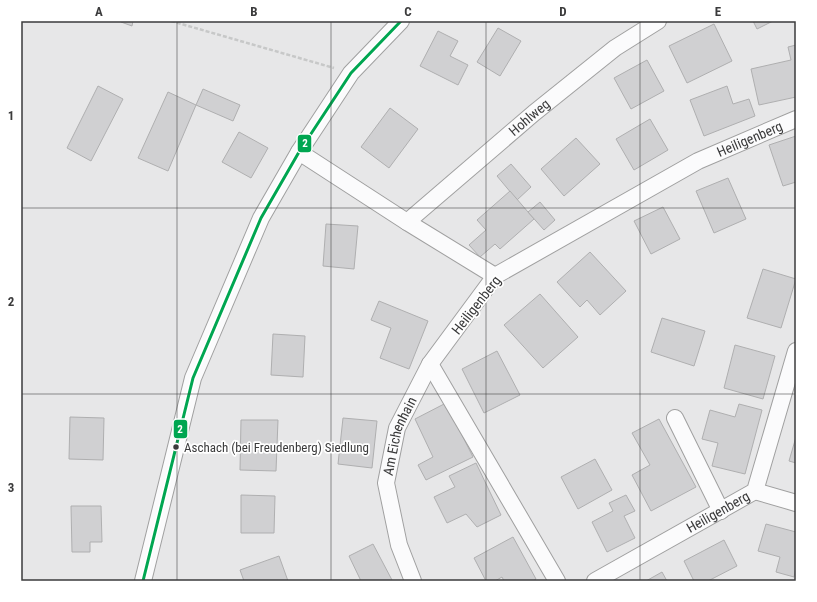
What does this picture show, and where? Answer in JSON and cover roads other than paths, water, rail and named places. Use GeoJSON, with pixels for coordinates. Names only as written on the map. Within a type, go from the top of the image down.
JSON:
{"type":"FeatureCollection","features":[{"type":"Feature","properties":{"kind":"street"},"geometry":{"type":"LineString","coordinates":[[143,581],[193,378],[261,218],[299,152],[351,73],[401,21]]}},
{"type":"Feature","properties":{"kind":"street","name":"Hohlweg"},"geometry":{"type":"LineString","coordinates":[[407,222],[540,108],[615,48],[658,21]]}},
{"type":"Feature","properties":{"kind":"street","name":"Heiligenberg"},"geometry":{"type":"LineString","coordinates":[[430,364],[495,276],[698,161],[796,119]]}},
{"type":"Feature","properties":{"kind":"street"},"geometry":{"type":"LineString","coordinates":[[299,152],[407,222],[495,276]]}},
{"type":"Feature","properties":{"kind":"street","name":"Heiligenberg"},"geometry":{"type":"LineString","coordinates":[[595,581],[755,491],[796,351]]}},
{"type":"Feature","properties":{"kind":"street"},"geometry":{"type":"LineString","coordinates":[[430,364],[557,581]]}},
{"type":"Feature","properties":{"kind":"street","name":"Am Eichenhain"},"geometry":{"type":"LineString","coordinates":[[413,581],[399,545],[386,483],[397,428],[430,364]]}},
{"type":"Feature","properties":{"kind":"street"},"geometry":{"type":"LineString","coordinates":[[675,418],[721,511]]}},
{"type":"Feature","properties":{"kind":"street"},"geometry":{"type":"LineString","coordinates":[[755,491],[796,503]]}},
{"type":"Feature","properties":{"kind":"place","name":"Aschach (bei Freudenberg) Siedlung"},"geometry":{"type":"Point","coordinates":[176,447]}}]}
